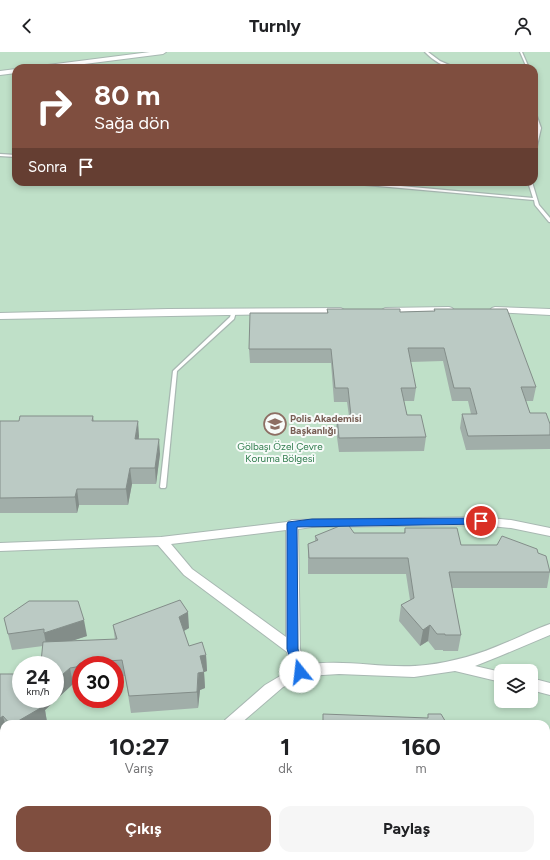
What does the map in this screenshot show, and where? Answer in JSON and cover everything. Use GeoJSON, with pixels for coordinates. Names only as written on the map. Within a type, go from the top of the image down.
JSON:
{"type":"FeatureCollection","features":[{"type":"Feature","properties":{"kind":"street"},"geometry":{"type":"LineString","coordinates":[[71,64],[163,52]]}},
{"type":"Feature","properties":{"kind":"street"},"geometry":{"type":"LineString","coordinates":[[0,73],[12,72]]}},
{"type":"Feature","properties":{"kind":"street"},"geometry":{"type":"LineString","coordinates":[[374,311],[460,310]]}},
{"type":"Feature","properties":{"kind":"street"},"geometry":{"type":"LineString","coordinates":[[484,310],[550,312]]}},
{"type":"Feature","properties":{"kind":"street"},"geometry":{"type":"LineString","coordinates":[[0,316],[168,312],[351,311]]}},
{"type":"Feature","properties":{"kind":"street"},"geometry":{"type":"LineString","coordinates":[[0,547],[161,542],[221,535],[292,524],[312,523],[481,521],[510,524],[550,532]]}},
{"type":"Feature","properties":{"kind":"street"},"geometry":{"type":"LineString","coordinates":[[292,524],[293,649],[300,672]]}},
{"type":"Feature","properties":{"kind":"street"},"geometry":{"type":"LineString","coordinates":[[161,542],[188,572],[293,649]]}},
{"type":"Feature","properties":{"kind":"street"},"geometry":{"type":"LineString","coordinates":[[235,720],[272,687],[300,672],[326,669],[418,672],[455,666],[485,657],[550,629]]}},
{"type":"Feature","properties":{"kind":"street"},"geometry":{"type":"LineString","coordinates":[[455,666],[494,675]]}},
{"type":"Feature","properties":{"kind":"street"},"geometry":{"type":"LineString","coordinates":[[538,686],[550,689]]}},
{"type":"Feature","properties":{"kind":"lane"},"geometry":{"type":"LineString","coordinates":[[426,52],[439,62],[444,64]]}},
{"type":"Feature","properties":{"kind":"lane"},"geometry":{"type":"LineString","coordinates":[[521,52],[526,64]]}},
{"type":"Feature","properties":{"kind":"lane"},"geometry":{"type":"LineString","coordinates":[[0,155],[12,156]]}},
{"type":"Feature","properties":{"kind":"lane"},"geometry":{"type":"LineString","coordinates":[[389,186],[534,199]]}},
{"type":"Feature","properties":{"kind":"lane"},"geometry":{"type":"LineString","coordinates":[[531,186],[534,199],[550,221]]}},
{"type":"Feature","properties":{"kind":"lane"},"geometry":{"type":"LineString","coordinates":[[163,487],[175,371],[232,318],[234,312]]}},
{"type":"Feature","properties":{"kind":"green space","name":"Gölbaşı Özel Çevre Koruma Bölgesi"},"geometry":{"type":"Polygon","coordinates":[[[0,52],[550,52],[550,720],[0,720],[0,52]]]}},
{"type":"Feature","properties":{"kind":"building"},"geometry":{"type":"Polygon","coordinates":[[[327,309],[400,309],[400,312],[435,311],[434,309],[507,309],[536,387],[521,387],[530,413],[546,413],[550,424],[550,435],[468,436],[462,414],[477,414],[470,388],[454,388],[444,348],[408,348],[416,388],[401,388],[407,415],[421,415],[426,437],[339,438],[337,416],[351,416],[348,388],[335,388],[331,349],[249,349],[250,313],[328,313],[327,309]]]}},
{"type":"Feature","properties":{"kind":"building"},"geometry":{"type":"Polygon","coordinates":[[[20,416],[93,416],[92,421],[138,421],[135,439],[159,439],[155,468],[130,468],[126,489],[77,489],[75,497],[0,498],[0,421],[19,421],[20,416]]]}},
{"type":"Feature","properties":{"kind":"building"},"geometry":{"type":"Polygon","coordinates":[[[347,523],[354,533],[405,533],[405,528],[457,528],[461,545],[497,545],[502,536],[537,549],[538,553],[546,556],[550,572],[449,572],[461,635],[437,634],[430,625],[423,630],[401,605],[414,598],[408,558],[309,558],[308,544],[318,540],[315,536],[347,523]]]}},
{"type":"Feature","properties":{"kind":"building"},"geometry":{"type":"Polygon","coordinates":[[[180,600],[188,612],[179,617],[189,646],[202,642],[206,655],[200,656],[204,672],[198,673],[197,692],[129,696],[124,670],[124,656],[72,656],[72,668],[64,673],[64,656],[42,656],[43,642],[117,639],[113,625],[180,600]]]}},
{"type":"Feature","properties":{"kind":"building"},"geometry":{"type":"Polygon","coordinates":[[[29,601],[78,601],[84,620],[44,633],[44,629],[8,634],[4,618],[29,601]]]}},
{"type":"Feature","properties":{"kind":"building"},"geometry":{"type":"Polygon","coordinates":[[[0,674],[12,674],[12,708],[41,708],[20,720],[6,720],[3,716],[0,718],[0,674]]]}},
{"type":"Feature","properties":{"kind":"building"},"geometry":{"type":"Polygon","coordinates":[[[323,714],[428,718],[428,714],[441,714],[445,720],[323,720],[323,714]]]}},
{"type":"Feature","properties":{"kind":"place","name":"Polis Akademisi Başkanlığı"},"geometry":{"type":"Point","coordinates":[275,424]}},
{"type":"Feature","properties":{"kind":"route"},"geometry":{"type":"LineString","coordinates":[[300,672],[293,649],[292,524],[481,521]]}}]}
